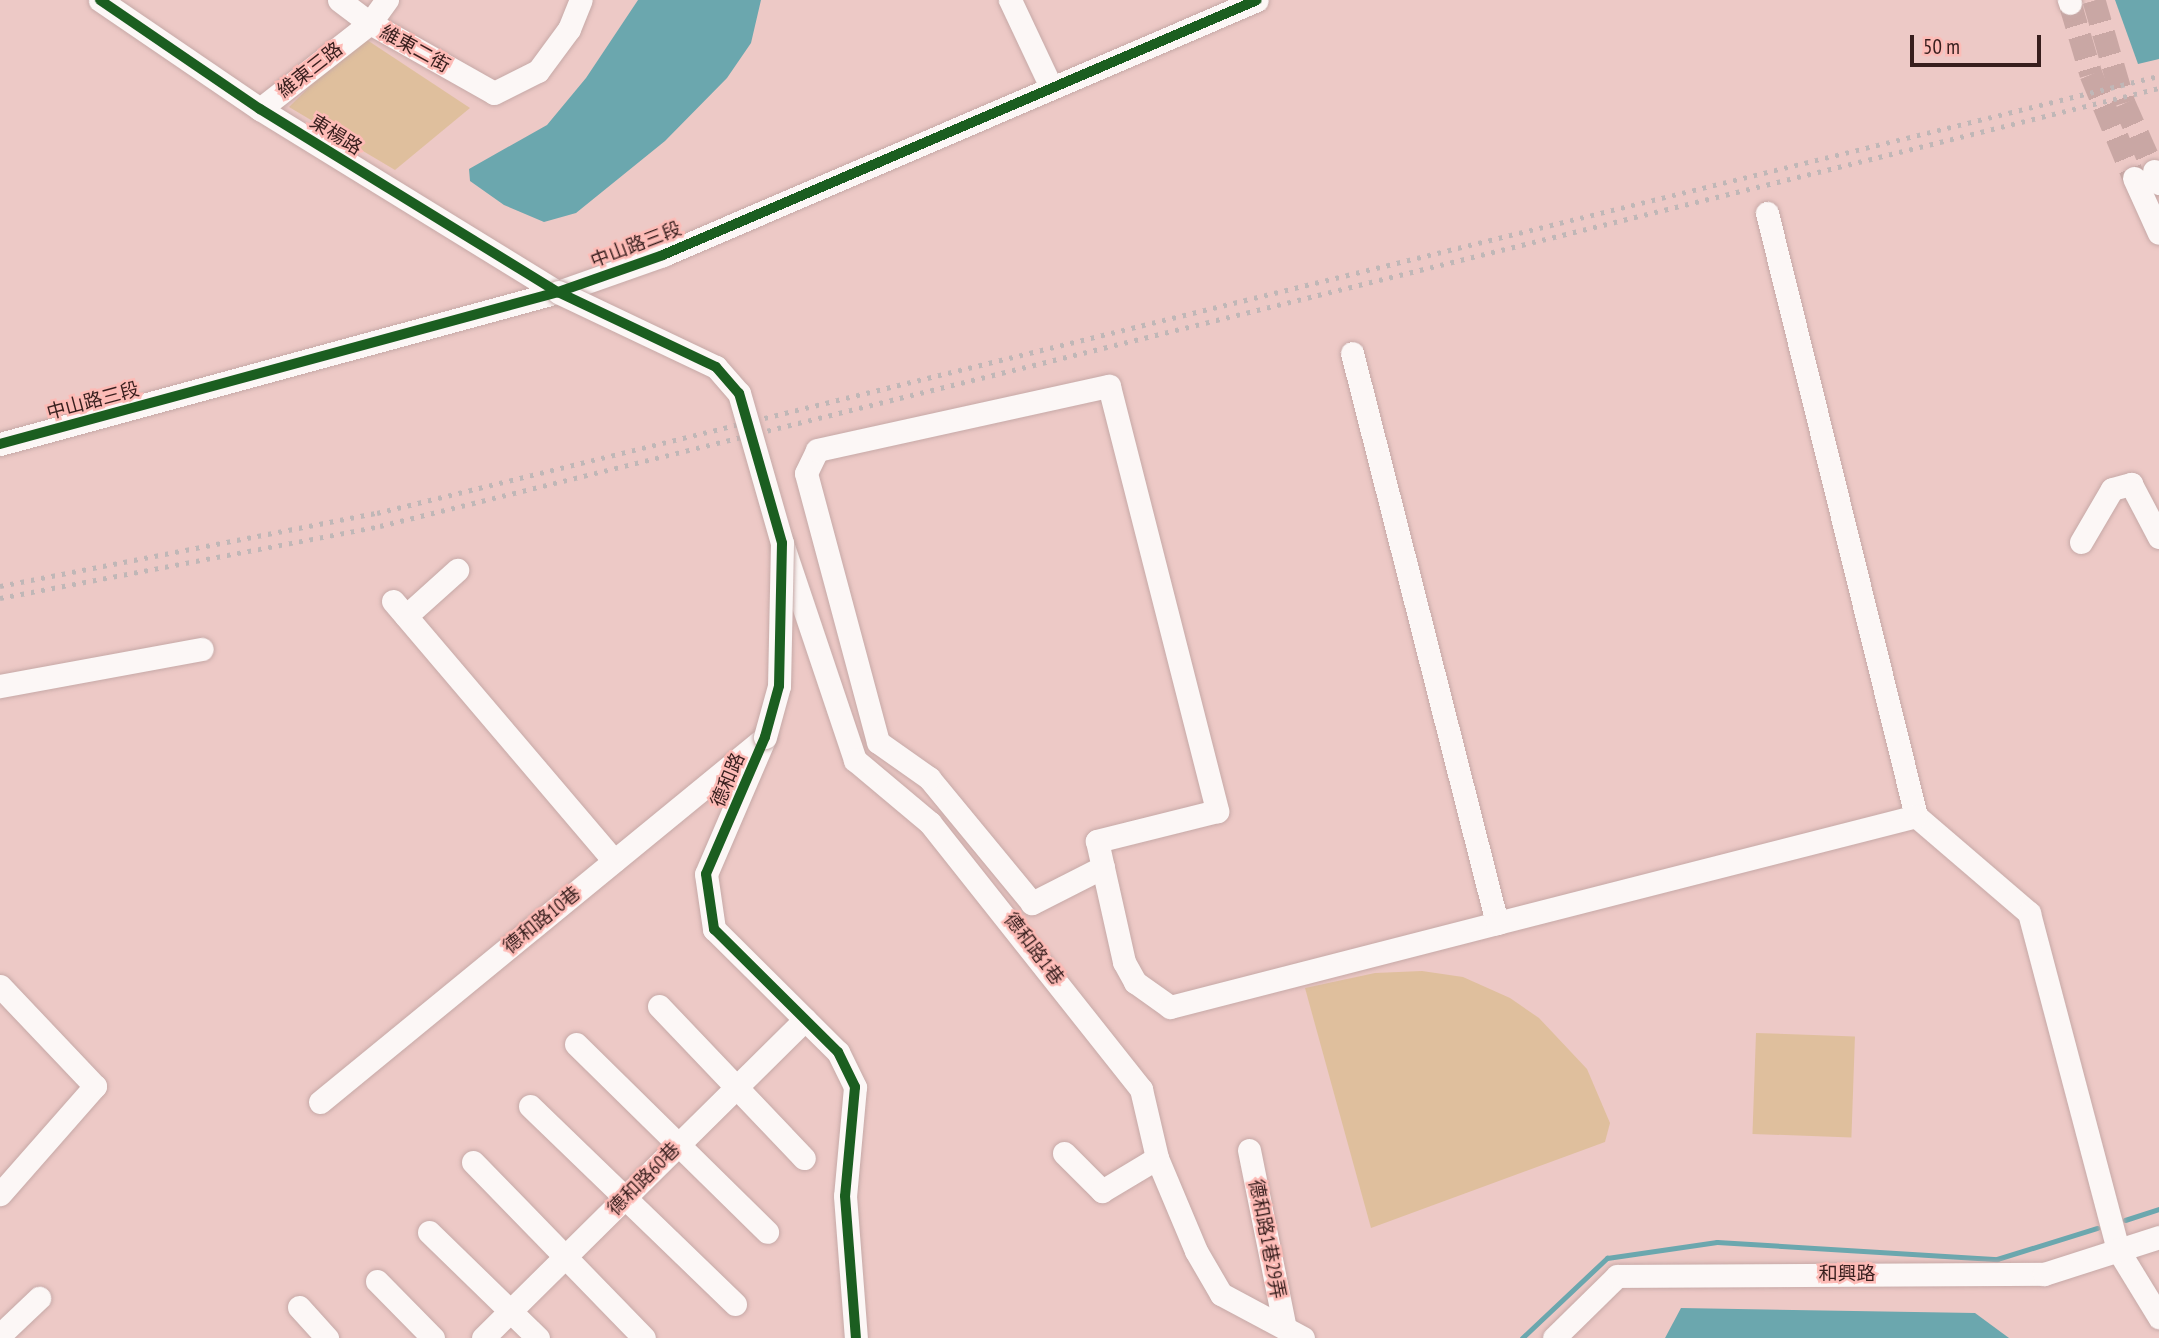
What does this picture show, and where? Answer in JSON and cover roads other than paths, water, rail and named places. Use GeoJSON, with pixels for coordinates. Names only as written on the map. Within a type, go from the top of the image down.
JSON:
{"type":"FeatureCollection","features":[{"type":"Feature","properties":{"kind":"street","name":"東楊路"},"geometry":{"type":"LineString","coordinates":[[100,0],[260,109],[558,292]]}},
{"type":"Feature","properties":{"kind":"street","name":"維東二街"},"geometry":{"type":"LineString","coordinates":[[339,0],[370,23],[494,93],[538,71],[569,29],[581,0]]}},
{"type":"Feature","properties":{"kind":"street","name":"維東三路"},"geometry":{"type":"LineString","coordinates":[[260,109],[370,23],[387,0]]}},
{"type":"Feature","properties":{"kind":"street"},"geometry":{"type":"LineString","coordinates":[[1010,0],[1050,85]]}},
{"type":"Feature","properties":{"kind":"street","name":"中山路三段"},"geometry":{"type":"LineString","coordinates":[[0,444],[558,292],[663,255],[1050,85],[1257,0]]}},
{"type":"Feature","properties":{"kind":"street"},"geometry":{"type":"LineString","coordinates":[[2149,177],[2159,233]]}},
{"type":"Feature","properties":{"kind":"street"},"geometry":{"type":"LineString","coordinates":[[1767,213],[1916,816],[2029,913],[2118,1250],[2159,1317]]}},
{"type":"Feature","properties":{"kind":"street","name":"德和路"},"geometry":{"type":"LineString","coordinates":[[558,292],[716,367],[732,384],[739,393],[782,543],[779,686],[765,737],[706,874],[713,929],[838,1052],[855,1087],[845,1196],[856,1338]]}},
{"type":"Feature","properties":{"kind":"street"},"geometry":{"type":"LineString","coordinates":[[1352,354],[1497,923]]}},
{"type":"Feature","properties":{"kind":"street"},"geometry":{"type":"LineString","coordinates":[[1102,867],[1032,903],[929,778],[878,742],[806,473],[817,450],[1109,386],[1217,811],[1097,841],[1124,962],[1135,982],[1170,1007],[1916,816]]}},
{"type":"Feature","properties":{"kind":"street"},"geometry":{"type":"LineString","coordinates":[[2081,542],[2112,489],[2131,484],[2159,537]]}},
{"type":"Feature","properties":{"kind":"street","name":"德和路1巷"},"geometry":{"type":"LineString","coordinates":[[782,543],[855,760],[930,823],[1141,1089],[1157,1158],[1196,1251],[1221,1294],[1294,1333]]}},
{"type":"Feature","properties":{"kind":"street"},"geometry":{"type":"LineString","coordinates":[[457,570],[400,609],[614,861]]}},
{"type":"Feature","properties":{"kind":"street"},"geometry":{"type":"LineString","coordinates":[[0,686],[202,649]]}},
{"type":"Feature","properties":{"kind":"street","name":"德和路10巷"},"geometry":{"type":"LineString","coordinates":[[320,1102],[765,737]]}},
{"type":"Feature","properties":{"kind":"street"},"geometry":{"type":"LineString","coordinates":[[0,986],[95,1086],[0,1194]]}},
{"type":"Feature","properties":{"kind":"street"},"geometry":{"type":"LineString","coordinates":[[659,1006],[804,1158]]}},
{"type":"Feature","properties":{"kind":"street","name":"德和路60巷"},"geometry":{"type":"LineString","coordinates":[[483,1338],[805,1019]]}},
{"type":"Feature","properties":{"kind":"street"},"geometry":{"type":"LineString","coordinates":[[576,1044],[767,1232]]}},
{"type":"Feature","properties":{"kind":"street"},"geometry":{"type":"LineString","coordinates":[[530,1106],[622,1200],[735,1304]]}},
{"type":"Feature","properties":{"kind":"street","name":"德和路1巷29弄"},"geometry":{"type":"LineString","coordinates":[[1249,1150],[1294,1333]]}},
{"type":"Feature","properties":{"kind":"street"},"geometry":{"type":"LineString","coordinates":[[1064,1153],[1102,1191],[1157,1158]]}},
{"type":"Feature","properties":{"kind":"street"},"geometry":{"type":"LineString","coordinates":[[473,1162],[644,1338]]}},
{"type":"Feature","properties":{"kind":"street"},"geometry":{"type":"LineString","coordinates":[[429,1232],[538,1338]]}},
{"type":"Feature","properties":{"kind":"street","name":"和興路"},"geometry":{"type":"LineString","coordinates":[[1554,1338],[1617,1276],[2044,1274],[2159,1237]]}},
{"type":"Feature","properties":{"kind":"street"},"geometry":{"type":"LineString","coordinates":[[377,1281],[433,1338]]}},
{"type":"Feature","properties":{"kind":"street"},"geometry":{"type":"LineString","coordinates":[[0,1335],[39,1298]]}},
{"type":"Feature","properties":{"kind":"street"},"geometry":{"type":"LineString","coordinates":[[299,1307],[327,1338]]}},
{"type":"Feature","properties":{"kind":"water"},"geometry":{"type":"Polygon","coordinates":[[[638,0],[761,0],[751,43],[727,78],[665,141],[576,213],[544,222],[504,205],[470,181],[469,169],[547,125],[586,78],[638,0]]]}},
{"type":"Feature","properties":{"kind":"water"},"geometry":{"type":"Polygon","coordinates":[[[2115,0],[2159,0],[2159,59],[2138,64],[2115,0]]]}},
{"type":"Feature","properties":{"kind":"water"},"geometry":{"type":"Polygon","coordinates":[[[1681,1308],[1975,1313],[2009,1338],[1665,1338],[1681,1308]]]}},
{"type":"Feature","properties":{"kind":"waterway"},"geometry":{"type":"LineString","coordinates":[[2125,1220],[2159,1209]]}},
{"type":"Feature","properties":{"kind":"waterway"},"geometry":{"type":"LineString","coordinates":[[1522,1338],[1607,1258],[1717,1242],[1997,1259],[2097,1228]]}},
{"type":"Feature","properties":{"kind":"tunnel"},"geometry":{"type":"LineString","coordinates":[[2094,0],[2124,103],[2154,171]]}},
{"type":"Feature","properties":{"kind":"tunnel"},"geometry":{"type":"LineString","coordinates":[[2070,3],[2091,74],[2134,178]]}},
{"type":"Feature","properties":{"kind":"railway"},"geometry":{"type":"LineString","coordinates":[[0,586],[377,513],[2159,76]]}},
{"type":"Feature","properties":{"kind":"railway"},"geometry":{"type":"LineString","coordinates":[[0,598],[380,526],[2159,88]]}}]}
